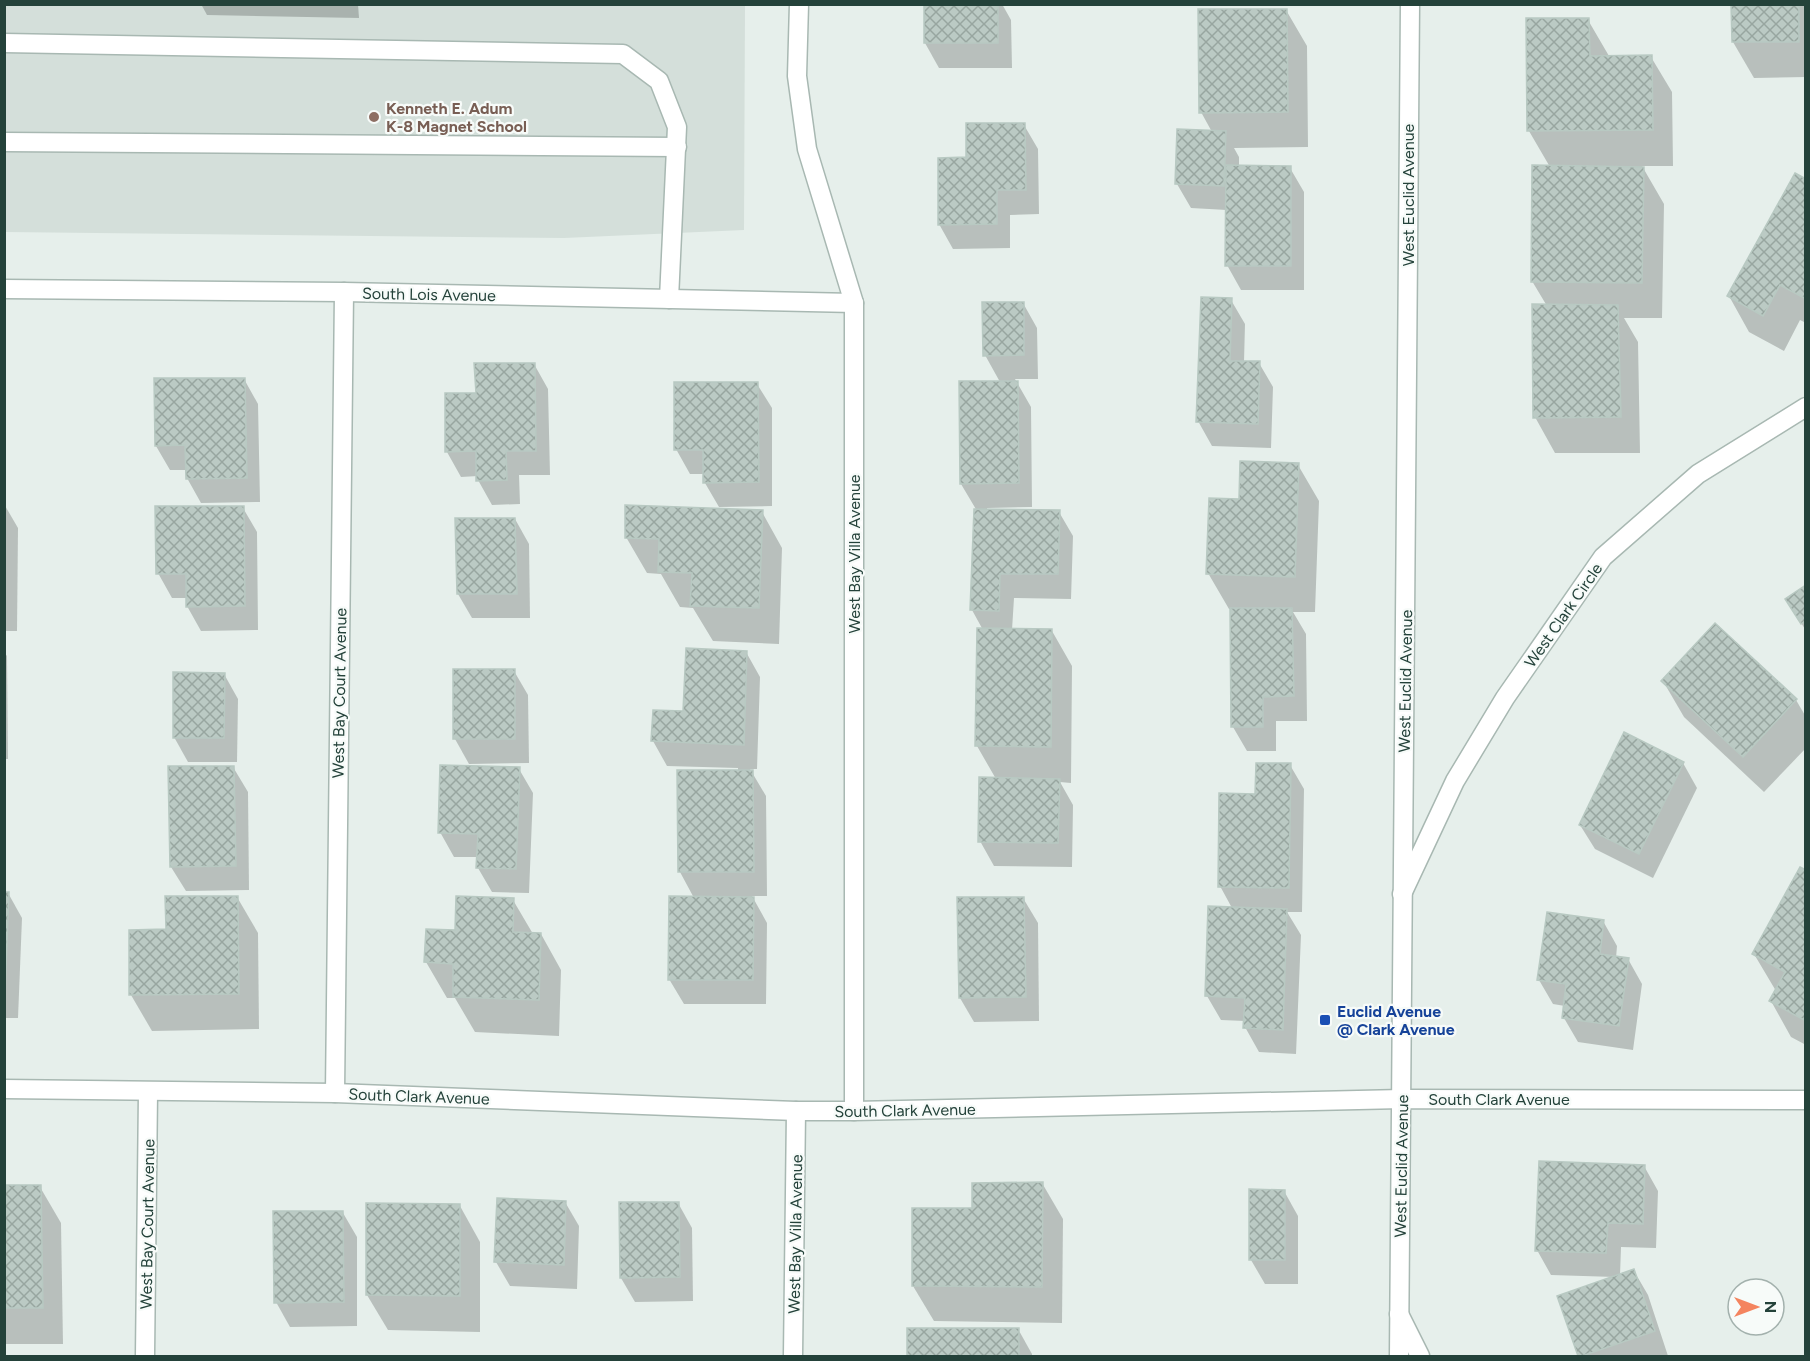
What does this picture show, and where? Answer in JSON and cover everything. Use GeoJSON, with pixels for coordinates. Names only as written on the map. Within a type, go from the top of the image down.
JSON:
{"type":"FeatureCollection","features":[{"type":"Feature","properties":{"kind":"street","name":"West Bay Villa Avenue"},"geometry":{"type":"LineString","coordinates":[[799,4],[797,76],[807,149],[854,303],[854,1111]]}},
{"type":"Feature","properties":{"kind":"street","name":"West Euclid Avenue"},"geometry":{"type":"LineString","coordinates":[[1399,1356],[1410,4]]}},
{"type":"Feature","properties":{"kind":"street"},"geometry":{"type":"LineString","coordinates":[[4,43],[623,54],[658,81],[677,127],[669,299]]}},
{"type":"Feature","properties":{"kind":"street"},"geometry":{"type":"LineString","coordinates":[[4,142],[677,147]]}},
{"type":"Feature","properties":{"kind":"street","name":"South Lois Avenue"},"geometry":{"type":"LineString","coordinates":[[4,289],[344,292],[854,303]]}},
{"type":"Feature","properties":{"kind":"street","name":"West Bay Court Avenue"},"geometry":{"type":"LineString","coordinates":[[335,1093],[344,292]]}},
{"type":"Feature","properties":{"kind":"street","name":"West Clark Circle"},"geometry":{"type":"LineString","coordinates":[[1402,894],[1455,781],[1494,716],[1603,557],[1698,474],[1806,407]]}},
{"type":"Feature","properties":{"kind":"street","name":"South Clark Avenue"},"geometry":{"type":"LineString","coordinates":[[4,1089],[335,1093],[796,1111],[1402,1099],[1806,1100]]}},
{"type":"Feature","properties":{"kind":"street","name":"West Bay Court Avenue"},"geometry":{"type":"LineString","coordinates":[[146,1356],[148,1092]]}},
{"type":"Feature","properties":{"kind":"street","name":"West Bay Villa Avenue"},"geometry":{"type":"LineString","coordinates":[[793,1356],[796,1111]]}},
{"type":"Feature","properties":{"kind":"street"},"geometry":{"type":"LineString","coordinates":[[1400,1314],[1420,1356]]}},
{"type":"Feature","properties":{"kind":"shaded area","name":"Kenneth E. Adum K-8 Magnet School"},"geometry":{"type":"Polygon","coordinates":[[[5,5],[745,5],[744,230],[564,238],[5,232],[5,5]]]}},
{"type":"Feature","properties":{"kind":"building"},"geometry":{"type":"Polygon","coordinates":[[[924,4],[998,4],[998,43],[924,43],[924,4]]]}},
{"type":"Feature","properties":{"kind":"building"},"geometry":{"type":"Polygon","coordinates":[[[1731,4],[1799,4],[1799,42],[1732,42],[1731,4]]]}},
{"type":"Feature","properties":{"kind":"building"},"geometry":{"type":"Polygon","coordinates":[[[1198,9],[1287,9],[1288,112],[1199,113],[1198,9]]]}},
{"type":"Feature","properties":{"kind":"building"},"geometry":{"type":"Polygon","coordinates":[[[1526,18],[1589,18],[1590,56],[1652,55],[1653,130],[1527,131],[1526,18]]]}},
{"type":"Feature","properties":{"kind":"building"},"geometry":{"type":"Polygon","coordinates":[[[966,123],[1025,123],[1026,190],[997,190],[997,224],[938,225],[938,158],[966,157],[966,123]]]}},
{"type":"Feature","properties":{"kind":"building"},"geometry":{"type":"Polygon","coordinates":[[[1177,129],[1226,131],[1224,186],[1175,184],[1177,129]]]}},
{"type":"Feature","properties":{"kind":"building"},"geometry":{"type":"Polygon","coordinates":[[[1226,165],[1291,166],[1291,266],[1225,266],[1226,165]]]}},
{"type":"Feature","properties":{"kind":"building"},"geometry":{"type":"Polygon","coordinates":[[[1532,165],[1644,167],[1642,283],[1531,282],[1532,165]]]}},
{"type":"Feature","properties":{"kind":"building"},"geometry":{"type":"Polygon","coordinates":[[[1795,173],[1806,179],[1806,299],[1780,285],[1763,316],[1727,296],[1795,173]]]}},
{"type":"Feature","properties":{"kind":"building"},"geometry":{"type":"Polygon","coordinates":[[[1201,297],[1232,298],[1230,361],[1260,361],[1258,424],[1196,422],[1201,297]]]}},
{"type":"Feature","properties":{"kind":"building"},"geometry":{"type":"Polygon","coordinates":[[[982,302],[1024,302],[1024,355],[983,356],[982,302]]]}},
{"type":"Feature","properties":{"kind":"building"},"geometry":{"type":"Polygon","coordinates":[[[1532,304],[1618,305],[1621,417],[1533,418],[1532,304]]]}},
{"type":"Feature","properties":{"kind":"building"},"geometry":{"type":"Polygon","coordinates":[[[474,363],[535,363],[536,451],[506,451],[507,480],[476,481],[476,451],[445,452],[445,393],[476,393],[474,363]]]}},
{"type":"Feature","properties":{"kind":"building"},"geometry":{"type":"Polygon","coordinates":[[[154,378],[245,378],[247,478],[186,479],[185,445],[155,446],[154,378]]]}},
{"type":"Feature","properties":{"kind":"building"},"geometry":{"type":"Polygon","coordinates":[[[959,381],[1018,381],[1019,483],[960,484],[959,381]]]}},
{"type":"Feature","properties":{"kind":"building"},"geometry":{"type":"Polygon","coordinates":[[[674,382],[758,382],[759,482],[703,483],[703,450],[674,450],[674,382]]]}},
{"type":"Feature","properties":{"kind":"building"},"geometry":{"type":"Polygon","coordinates":[[[1240,461],[1299,463],[1295,577],[1206,574],[1209,498],[1239,499],[1240,461]]]}},
{"type":"Feature","properties":{"kind":"building"},"geometry":{"type":"Polygon","coordinates":[[[625,505],[763,510],[759,608],[690,606],[692,573],[658,572],[659,539],[625,538],[625,505]]]}},
{"type":"Feature","properties":{"kind":"building"},"geometry":{"type":"Polygon","coordinates":[[[155,506],[244,506],[245,606],[186,607],[186,574],[156,574],[155,506]]]}},
{"type":"Feature","properties":{"kind":"building"},"geometry":{"type":"Polygon","coordinates":[[[974,509],[1060,510],[1058,574],[1000,574],[999,611],[970,610],[974,509]]]}},
{"type":"Feature","properties":{"kind":"building"},"geometry":{"type":"Polygon","coordinates":[[[455,518],[515,518],[517,594],[457,594],[455,518]]]}},
{"type":"Feature","properties":{"kind":"building"},"geometry":{"type":"Polygon","coordinates":[[[1806,585],[1806,621],[1801,624],[1785,599],[1806,585]]]}},
{"type":"Feature","properties":{"kind":"building"},"geometry":{"type":"Polygon","coordinates":[[[1230,608],[1292,608],[1294,696],[1263,697],[1263,727],[1231,727],[1230,608]]]}},
{"type":"Feature","properties":{"kind":"building"},"geometry":{"type":"Polygon","coordinates":[[[1715,623],[1797,699],[1743,757],[1661,681],[1715,623]]]}},
{"type":"Feature","properties":{"kind":"building"},"geometry":{"type":"Polygon","coordinates":[[[977,628],[1052,629],[1051,747],[975,746],[977,628]]]}},
{"type":"Feature","properties":{"kind":"building"},"geometry":{"type":"Polygon","coordinates":[[[686,648],[747,651],[744,745],[651,741],[653,710],[683,711],[686,648]]]}},
{"type":"Feature","properties":{"kind":"building"},"geometry":{"type":"Polygon","coordinates":[[[453,669],[515,669],[515,739],[453,739],[453,669]]]}},
{"type":"Feature","properties":{"kind":"building"},"geometry":{"type":"Polygon","coordinates":[[[173,672],[225,673],[224,738],[173,738],[173,672]]]}},
{"type":"Feature","properties":{"kind":"building"},"geometry":{"type":"Polygon","coordinates":[[[1624,732],[1684,762],[1639,854],[1579,825],[1624,732]]]}},
{"type":"Feature","properties":{"kind":"building"},"geometry":{"type":"Polygon","coordinates":[[[1256,763],[1291,763],[1289,888],[1218,887],[1219,793],[1255,794],[1256,763]]]}},
{"type":"Feature","properties":{"kind":"building"},"geometry":{"type":"Polygon","coordinates":[[[440,765],[520,767],[516,869],[476,868],[478,834],[438,833],[440,765]]]}},
{"type":"Feature","properties":{"kind":"building"},"geometry":{"type":"Polygon","coordinates":[[[168,766],[234,766],[236,866],[170,867],[168,766]]]}},
{"type":"Feature","properties":{"kind":"building"},"geometry":{"type":"Polygon","coordinates":[[[677,770],[753,770],[754,872],[678,872],[677,770]]]}},
{"type":"Feature","properties":{"kind":"building"},"geometry":{"type":"Polygon","coordinates":[[[979,777],[1060,779],[1058,843],[978,842],[979,777]]]}},
{"type":"Feature","properties":{"kind":"building"},"geometry":{"type":"Polygon","coordinates":[[[1800,867],[1806,870],[1806,1021],[1769,1001],[1785,972],[1752,954],[1800,867]]]}},
{"type":"Feature","properties":{"kind":"building"},"geometry":{"type":"Polygon","coordinates":[[[4,892],[9,892],[5,994],[4,994],[4,892]]]}},
{"type":"Feature","properties":{"kind":"building"},"geometry":{"type":"Polygon","coordinates":[[[165,896],[238,896],[239,994],[129,995],[129,930],[166,929],[165,896]]]}},
{"type":"Feature","properties":{"kind":"building"},"geometry":{"type":"Polygon","coordinates":[[[456,896],[514,898],[513,932],[541,933],[539,1000],[453,997],[453,964],[424,962],[426,929],[455,930],[456,896]]]}},
{"type":"Feature","properties":{"kind":"building"},"geometry":{"type":"Polygon","coordinates":[[[669,896],[754,897],[753,980],[668,980],[669,896]]]}},
{"type":"Feature","properties":{"kind":"building"},"geometry":{"type":"Polygon","coordinates":[[[957,897],[1024,897],[1026,997],[959,998],[957,897]]]}},
{"type":"Feature","properties":{"kind":"building"},"geometry":{"type":"Polygon","coordinates":[[[1208,906],[1287,909],[1283,1030],[1243,1028],[1245,998],[1205,996],[1208,906]]]}},
{"type":"Feature","properties":{"kind":"building"},"geometry":{"type":"Polygon","coordinates":[[[1547,912],[1604,920],[1600,954],[1629,958],[1619,1026],[1562,1018],[1566,984],[1537,980],[1547,912]]]}},
{"type":"Feature","properties":{"kind":"building"},"geometry":{"type":"Polygon","coordinates":[[[1539,1161],[1645,1165],[1643,1224],[1608,1223],[1606,1253],[1535,1251],[1539,1161]]]}},
{"type":"Feature","properties":{"kind":"building"},"geometry":{"type":"Polygon","coordinates":[[[1043,1182],[1042,1287],[912,1286],[912,1208],[972,1208],[972,1183],[1043,1182]]]}},
{"type":"Feature","properties":{"kind":"building"},"geometry":{"type":"Polygon","coordinates":[[[4,1185],[41,1185],[43,1308],[4,1308],[4,1185]]]}},
{"type":"Feature","properties":{"kind":"building"},"geometry":{"type":"Polygon","coordinates":[[[1249,1189],[1285,1190],[1285,1260],[1249,1260],[1249,1189]]]}},
{"type":"Feature","properties":{"kind":"building"},"geometry":{"type":"Polygon","coordinates":[[[497,1198],[566,1201],[564,1265],[494,1262],[497,1198]]]}},
{"type":"Feature","properties":{"kind":"building"},"geometry":{"type":"Polygon","coordinates":[[[619,1202],[679,1202],[680,1277],[620,1278],[619,1202]]]}},
{"type":"Feature","properties":{"kind":"building"},"geometry":{"type":"Polygon","coordinates":[[[366,1203],[460,1204],[460,1296],[366,1295],[366,1203]]]}},
{"type":"Feature","properties":{"kind":"building"},"geometry":{"type":"Polygon","coordinates":[[[273,1211],[343,1211],[344,1302],[274,1303],[273,1211]]]}},
{"type":"Feature","properties":{"kind":"building"},"geometry":{"type":"Polygon","coordinates":[[[1634,1269],[1655,1331],[1578,1356],[1557,1296],[1634,1269]]]}},
{"type":"Feature","properties":{"kind":"building"},"geometry":{"type":"Polygon","coordinates":[[[907,1328],[1019,1328],[1019,1356],[907,1356],[907,1328]]]}},
{"type":"Feature","properties":{"kind":"place","name":"Kenneth E. Adum K-8 Magnet School"},"geometry":{"type":"Point","coordinates":[374,117]}},
{"type":"Feature","properties":{"kind":"place","name":"Euclid Avenue @ Clark Avenue"},"geometry":{"type":"Point","coordinates":[1325,1020]}}]}
